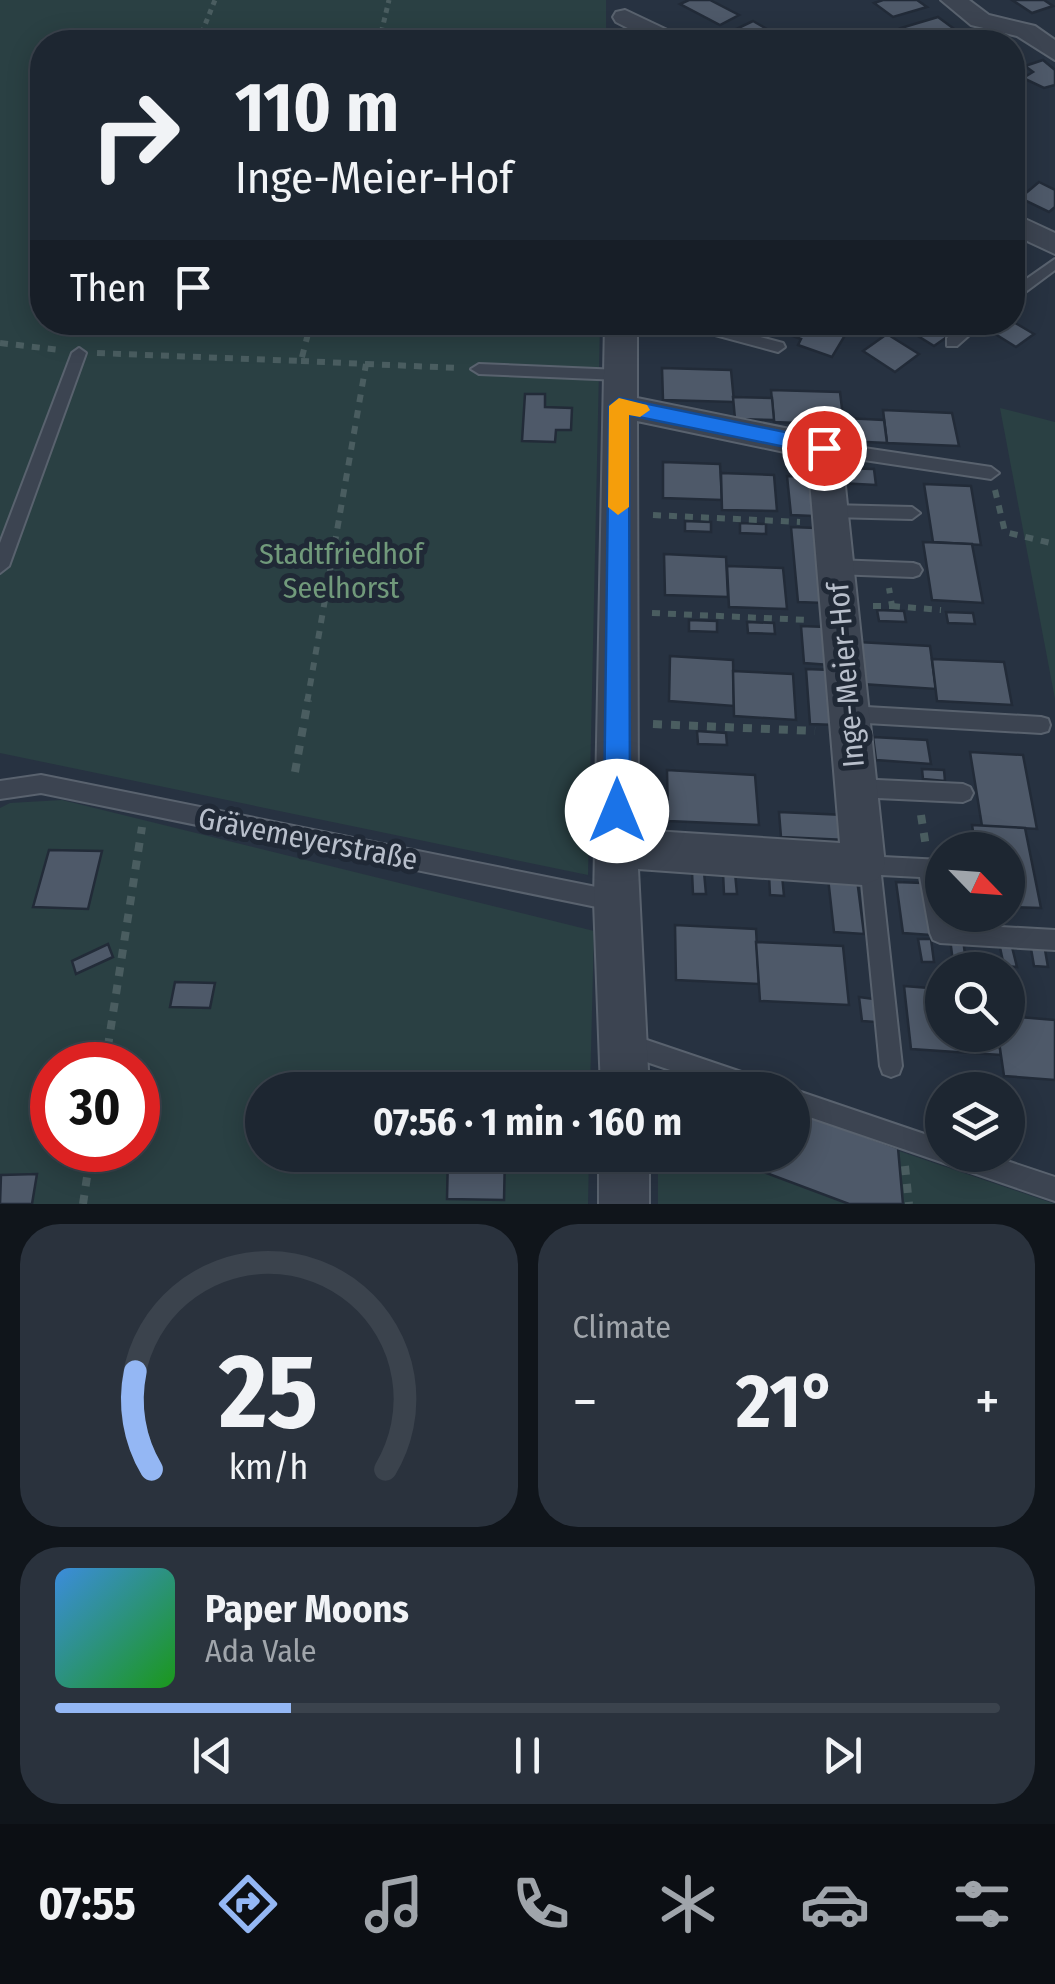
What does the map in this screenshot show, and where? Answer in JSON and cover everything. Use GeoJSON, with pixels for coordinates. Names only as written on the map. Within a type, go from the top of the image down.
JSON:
{"type":"FeatureCollection","features":[{"type":"Feature","properties":{"kind":"street"},"geometry":{"type":"LineString","coordinates":[[954,0],[980,20],[1022,30]]}},
{"type":"Feature","properties":{"kind":"street"},"geometry":{"type":"LineString","coordinates":[[1025,31],[1055,52]]}},
{"type":"Feature","properties":{"kind":"street"},"geometry":{"type":"LineString","coordinates":[[1025,229],[1055,245]]}},
{"type":"Feature","properties":{"kind":"street"},"geometry":{"type":"LineString","coordinates":[[621,335],[616,901],[625,1067]]}},
{"type":"Feature","properties":{"kind":"street"},"geometry":{"type":"LineString","coordinates":[[620,390],[824,448]]}},
{"type":"Feature","properties":{"kind":"street","name":"Inge-Meier-Hof"},"geometry":{"type":"LineString","coordinates":[[824,448],[856,788],[867,865]]}},
{"type":"Feature","properties":{"kind":"street"},"geometry":{"type":"LineString","coordinates":[[616,848],[867,865]]}},
{"type":"Feature","properties":{"kind":"street"},"geometry":{"type":"LineString","coordinates":[[624,1172],[624,1204]]}},
{"type":"Feature","properties":{"kind":"lane"},"geometry":{"type":"LineString","coordinates":[[1025,287],[1055,263]]}},
{"type":"Feature","properties":{"kind":"lane"},"geometry":{"type":"LineString","coordinates":[[730,335],[778,348]]}},
{"type":"Feature","properties":{"kind":"lane"},"geometry":{"type":"LineString","coordinates":[[952,342],[961,335]]}},
{"type":"Feature","properties":{"kind":"lane"},"geometry":{"type":"LineString","coordinates":[[0,566],[79,353]]}},
{"type":"Feature","properties":{"kind":"lane"},"geometry":{"type":"LineString","coordinates":[[479,369],[620,390]]}},
{"type":"Feature","properties":{"kind":"lane"},"geometry":{"type":"LineString","coordinates":[[824,448],[991,473]]}},
{"type":"Feature","properties":{"kind":"lane"},"geometry":{"type":"LineString","coordinates":[[831,517],[912,514]]}},
{"type":"Feature","properties":{"kind":"lane"},"geometry":{"type":"LineString","coordinates":[[835,567],[913,570]]}},
{"type":"Feature","properties":{"kind":"lane"},"geometry":{"type":"LineString","coordinates":[[850,723],[1041,724]]}},
{"type":"Feature","properties":{"kind":"lane","name":"Grävemeyerstraße"},"geometry":{"type":"LineString","coordinates":[[0,790],[41,784],[616,901]]}},
{"type":"Feature","properties":{"kind":"lane"},"geometry":{"type":"LineString","coordinates":[[856,788],[963,793]]}},
{"type":"Feature","properties":{"kind":"lane"},"geometry":{"type":"LineString","coordinates":[[891,1066],[867,865],[925,868]]}},
{"type":"Feature","properties":{"kind":"lane"},"geometry":{"type":"LineString","coordinates":[[940,932],[1055,940]]}},
{"type":"Feature","properties":{"kind":"lane"},"geometry":{"type":"LineString","coordinates":[[625,1067],[655,1072]]}},
{"type":"Feature","properties":{"kind":"lane"},"geometry":{"type":"LineString","coordinates":[[810,1106],[925,1145]]}},
{"type":"Feature","properties":{"kind":"lane"},"geometry":{"type":"LineString","coordinates":[[1004,1172],[1055,1189]]}},
{"type":"Feature","properties":{"kind":"path"},"geometry":{"type":"LineString","coordinates":[[203,30],[215,0]]}},
{"type":"Feature","properties":{"kind":"path"},"geometry":{"type":"LineString","coordinates":[[382,30],[389,0]]}},
{"type":"Feature","properties":{"kind":"path"},"geometry":{"type":"LineString","coordinates":[[302,361],[308,335]]}},
{"type":"Feature","properties":{"kind":"path"},"geometry":{"type":"LineString","coordinates":[[0,343],[79,353],[479,369]]}},
{"type":"Feature","properties":{"kind":"path"},"geometry":{"type":"LineString","coordinates":[[295,772],[366,364]]}},
{"type":"Feature","properties":{"kind":"path"},"geometry":{"type":"LineString","coordinates":[[647,515],[831,517]]}},
{"type":"Feature","properties":{"kind":"path"},"geometry":{"type":"LineString","coordinates":[[1005,532],[1055,544]]}},
{"type":"Feature","properties":{"kind":"path"},"geometry":{"type":"LineString","coordinates":[[892,606],[942,610]]}},
{"type":"Feature","properties":{"kind":"path"},"geometry":{"type":"LineString","coordinates":[[647,613],[841,621]]}},
{"type":"Feature","properties":{"kind":"path"},"geometry":{"type":"LineString","coordinates":[[647,724],[850,723]]}},
{"type":"Feature","properties":{"kind":"path"},"geometry":{"type":"LineString","coordinates":[[918,791],[928,832]]}},
{"type":"Feature","properties":{"kind":"path"},"geometry":{"type":"LineString","coordinates":[[109,1042],[145,806]]}},
{"type":"Feature","properties":{"kind":"path"},"geometry":{"type":"LineString","coordinates":[[902,1137],[910,1204]]}},
{"type":"Feature","properties":{"kind":"path"},"geometry":{"type":"LineString","coordinates":[[83,1204],[88,1172]]}},
{"type":"Feature","properties":{"kind":"green space","name":"Stadtfriedhof Seelhorst"},"geometry":{"type":"Polygon","coordinates":[[[0,0],[606,0],[606,30],[30,30],[30,335],[600,335],[588,875],[0,753],[0,0]]]}},
{"type":"Feature","properties":{"kind":"green space"},"geometry":{"type":"Polygon","coordinates":[[[1000,408],[1055,422],[1055,699],[1000,408]]]}},
{"type":"Feature","properties":{"kind":"green space"},"geometry":{"type":"Polygon","coordinates":[[[62,800],[594,931],[590,1072],[245,1072],[245,1172],[589,1172],[588,1204],[0,1204],[0,808],[10,803],[62,800]]]}},
{"type":"Feature","properties":{"kind":"green space"},"geometry":{"type":"Polygon","coordinates":[[[810,1121],[925,1160],[925,1172],[961,1172],[1055,1204],[658,1204],[658,1172],[810,1172],[810,1121]]]}},
{"type":"Feature","properties":{"kind":"building"},"geometry":{"type":"Polygon","coordinates":[[[710,0],[739,15],[720,25],[680,4],[710,0]]]}},
{"type":"Feature","properties":{"kind":"building"},"geometry":{"type":"Polygon","coordinates":[[[917,0],[927,7],[893,17],[874,3],[917,0]]]}},
{"type":"Feature","properties":{"kind":"building"},"geometry":{"type":"Polygon","coordinates":[[[1012,0],[1044,0],[1053,6],[1032,13],[1012,0]]]}},
{"type":"Feature","properties":{"kind":"building"},"geometry":{"type":"Polygon","coordinates":[[[938,17],[956,30],[904,30],[901,28],[938,17]]]}},
{"type":"Feature","properties":{"kind":"building"},"geometry":{"type":"Polygon","coordinates":[[[753,21],[768,30],[734,30],[753,21]]]}},
{"type":"Feature","properties":{"kind":"building"},"geometry":{"type":"Polygon","coordinates":[[[1043,60],[1055,70],[1055,85],[1044,88],[1025,79],[1033,72],[1025,66],[1043,60]]]}},
{"type":"Feature","properties":{"kind":"building"},"geometry":{"type":"Polygon","coordinates":[[[1039,182],[1055,190],[1055,207],[1049,212],[1025,200],[1025,194],[1039,182]]]}},
{"type":"Feature","properties":{"kind":"building"},"geometry":{"type":"Polygon","coordinates":[[[1025,329],[1034,334],[1016,347],[997,335],[1025,335],[1025,329]]]}},
{"type":"Feature","properties":{"kind":"building"},"geometry":{"type":"Polygon","coordinates":[[[790,335],[845,335],[832,357],[798,345],[801,339],[790,335]]]}},
{"type":"Feature","properties":{"kind":"building"},"geometry":{"type":"Polygon","coordinates":[[[889,335],[919,354],[895,372],[863,351],[889,335]]]}},
{"type":"Feature","properties":{"kind":"building"},"geometry":{"type":"Polygon","coordinates":[[[916,335],[950,335],[934,346],[916,335]]]}},
{"type":"Feature","properties":{"kind":"building"},"geometry":{"type":"Polygon","coordinates":[[[662,368],[731,370],[734,402],[663,400],[662,368]]]}},
{"type":"Feature","properties":{"kind":"building"},"geometry":{"type":"Polygon","coordinates":[[[771,390],[840,392],[844,425],[774,422],[771,390]]]}},
{"type":"Feature","properties":{"kind":"building"},"geometry":{"type":"Polygon","coordinates":[[[525,394],[545,394],[545,407],[572,408],[571,430],[556,430],[555,442],[522,441],[525,394]]]}},
{"type":"Feature","properties":{"kind":"building"},"geometry":{"type":"Polygon","coordinates":[[[733,397],[772,398],[774,420],[735,419],[733,397]]]}},
{"type":"Feature","properties":{"kind":"building"},"geometry":{"type":"Polygon","coordinates":[[[883,410],[952,413],[959,446],[887,443],[883,410]]]}},
{"type":"Feature","properties":{"kind":"building"},"geometry":{"type":"Polygon","coordinates":[[[844,418],[884,420],[887,443],[846,441],[844,418]]]}},
{"type":"Feature","properties":{"kind":"building"},"geometry":{"type":"Polygon","coordinates":[[[663,462],[720,464],[722,500],[663,498],[663,462]]]}},
{"type":"Feature","properties":{"kind":"building"},"geometry":{"type":"Polygon","coordinates":[[[838,468],[874,469],[876,485],[839,483],[838,468]]]}},
{"type":"Feature","properties":{"kind":"building"},"geometry":{"type":"Polygon","coordinates":[[[721,473],[774,475],[777,511],[722,510],[721,473]]]}},
{"type":"Feature","properties":{"kind":"building"},"geometry":{"type":"Polygon","coordinates":[[[787,476],[810,477],[813,516],[791,515],[787,476]]]}},
{"type":"Feature","properties":{"kind":"building"},"geometry":{"type":"Polygon","coordinates":[[[924,484],[971,486],[981,545],[933,542],[924,484]]]}},
{"type":"Feature","properties":{"kind":"building"},"geometry":{"type":"Polygon","coordinates":[[[685,521],[711,522],[711,532],[685,531],[685,521]]]}},
{"type":"Feature","properties":{"kind":"building"},"geometry":{"type":"Polygon","coordinates":[[[740,523],[766,524],[766,534],[740,533],[740,523]]]}},
{"type":"Feature","properties":{"kind":"building"},"geometry":{"type":"Polygon","coordinates":[[[791,527],[816,528],[824,603],[798,602],[791,527]]]}},
{"type":"Feature","properties":{"kind":"building"},"geometry":{"type":"Polygon","coordinates":[[[923,542],[972,544],[983,603],[932,600],[923,542]]]}},
{"type":"Feature","properties":{"kind":"building"},"geometry":{"type":"Polygon","coordinates":[[[664,554],[726,557],[728,597],[665,595],[664,554]]]}},
{"type":"Feature","properties":{"kind":"building"},"geometry":{"type":"Polygon","coordinates":[[[727,566],[783,568],[787,609],[729,607],[727,566]]]}},
{"type":"Feature","properties":{"kind":"building"},"geometry":{"type":"Polygon","coordinates":[[[877,610],[904,611],[906,622],[879,621],[877,610]]]}},
{"type":"Feature","properties":{"kind":"building"},"geometry":{"type":"Polygon","coordinates":[[[946,612],[973,613],[975,624],[948,623],[946,612]]]}},
{"type":"Feature","properties":{"kind":"building"},"geometry":{"type":"Polygon","coordinates":[[[689,620],[717,621],[717,632],[689,631],[689,620]]]}},
{"type":"Feature","properties":{"kind":"building"},"geometry":{"type":"Polygon","coordinates":[[[747,622],[774,623],[775,634],[748,633],[747,622]]]}},
{"type":"Feature","properties":{"kind":"building"},"geometry":{"type":"Polygon","coordinates":[[[801,626],[826,627],[830,665],[804,663],[801,626]]]}},
{"type":"Feature","properties":{"kind":"building"},"geometry":{"type":"Polygon","coordinates":[[[858,642],[930,646],[936,689],[862,684],[858,642]]]}},
{"type":"Feature","properties":{"kind":"building"},"geometry":{"type":"Polygon","coordinates":[[[670,656],[733,660],[734,706],[669,701],[670,656]]]}},
{"type":"Feature","properties":{"kind":"building"},"geometry":{"type":"Polygon","coordinates":[[[932,659],[1004,662],[1012,705],[937,701],[932,659]]]}},
{"type":"Feature","properties":{"kind":"building"},"geometry":{"type":"Polygon","coordinates":[[[806,669],[831,670],[836,725],[810,724],[806,669]]]}},
{"type":"Feature","properties":{"kind":"building"},"geometry":{"type":"Polygon","coordinates":[[[733,671],[793,674],[796,720],[734,716],[733,671]]]}},
{"type":"Feature","properties":{"kind":"building"},"geometry":{"type":"Polygon","coordinates":[[[697,731],[726,733],[727,745],[698,744],[697,731]]]}},
{"type":"Feature","properties":{"kind":"building"},"geometry":{"type":"Polygon","coordinates":[[[873,737],[927,740],[931,764],[876,760],[873,737]]]}},
{"type":"Feature","properties":{"kind":"building"},"geometry":{"type":"Polygon","coordinates":[[[970,752],[1023,755],[1037,829],[982,826],[970,752]]]}},
{"type":"Feature","properties":{"kind":"building"},"geometry":{"type":"Polygon","coordinates":[[[922,769],[944,770],[945,781],[923,779],[922,769]]]}},
{"type":"Feature","properties":{"kind":"building"},"geometry":{"type":"Polygon","coordinates":[[[667,770],[755,775],[759,825],[668,821],[667,770]]]}},
{"type":"Feature","properties":{"kind":"building"},"geometry":{"type":"Polygon","coordinates":[[[779,812],[845,815],[847,840],[781,837],[779,812]]]}},
{"type":"Feature","properties":{"kind":"building"},"geometry":{"type":"Polygon","coordinates":[[[972,825],[1025,828],[1041,908],[1025,908],[1025,832],[973,832],[972,825]]]}},
{"type":"Feature","properties":{"kind":"building"},"geometry":{"type":"Polygon","coordinates":[[[49,850],[102,851],[88,909],[33,907],[49,850]]]}},
{"type":"Feature","properties":{"kind":"building"},"geometry":{"type":"Polygon","coordinates":[[[692,872],[704,872],[706,894],[693,894],[692,872]]]}},
{"type":"Feature","properties":{"kind":"building"},"geometry":{"type":"Polygon","coordinates":[[[723,872],[735,873],[737,894],[724,894],[723,872]]]}},
{"type":"Feature","properties":{"kind":"building"},"geometry":{"type":"Polygon","coordinates":[[[769,874],[782,875],[784,896],[770,895],[769,874]]]}},
{"type":"Feature","properties":{"kind":"building"},"geometry":{"type":"Polygon","coordinates":[[[828,878],[857,879],[864,934],[834,932],[828,878]]]}},
{"type":"Feature","properties":{"kind":"building"},"geometry":{"type":"Polygon","coordinates":[[[896,882],[923,883],[925,932],[931,935],[903,933],[896,882]]]}},
{"type":"Feature","properties":{"kind":"building"},"geometry":{"type":"Polygon","coordinates":[[[675,925],[756,929],[759,984],[676,980],[675,925]]]}},
{"type":"Feature","properties":{"kind":"building"},"geometry":{"type":"Polygon","coordinates":[[[918,939],[931,939],[933,952],[925,952],[922,962],[918,939]]]}},
{"type":"Feature","properties":{"kind":"building"},"geometry":{"type":"Polygon","coordinates":[[[950,939],[963,939],[965,952],[952,952],[950,939]]]}},
{"type":"Feature","properties":{"kind":"building"},"geometry":{"type":"Polygon","coordinates":[[[756,942],[843,946],[849,1005],[760,1001],[756,942]]]}},
{"type":"Feature","properties":{"kind":"building"},"geometry":{"type":"Polygon","coordinates":[[[999,943],[1011,943],[1013,952],[1001,952],[999,943]]]}},
{"type":"Feature","properties":{"kind":"building"},"geometry":{"type":"Polygon","coordinates":[[[1030,943],[1044,944],[1048,967],[1034,966],[1030,943]]]}},
{"type":"Feature","properties":{"kind":"building"},"geometry":{"type":"Polygon","coordinates":[[[108,944],[113,957],[76,974],[72,961],[108,944]]]}},
{"type":"Feature","properties":{"kind":"building"},"geometry":{"type":"Polygon","coordinates":[[[175,982],[215,983],[210,1008],[170,1007],[175,982]]]}},
{"type":"Feature","properties":{"kind":"building"},"geometry":{"type":"Polygon","coordinates":[[[904,986],[925,988],[925,1050],[911,1049],[904,986]]]}},
{"type":"Feature","properties":{"kind":"building"},"geometry":{"type":"Polygon","coordinates":[[[859,997],[874,999],[876,1022],[862,1021],[859,997]]]}},
{"type":"Feature","properties":{"kind":"building"},"geometry":{"type":"Polygon","coordinates":[[[1025,1017],[1055,1020],[1055,1080],[1025,1078],[1025,1072],[1003,1072],[1000,1052],[1025,1052],[1025,1017]]]}},
{"type":"Feature","properties":{"kind":"building"},"geometry":{"type":"Polygon","coordinates":[[[956,1052],[1001,1052],[1001,1055],[956,1052]]]}},
{"type":"Feature","properties":{"kind":"building"},"geometry":{"type":"Polygon","coordinates":[[[810,1116],[898,1148],[903,1204],[849,1204],[763,1172],[810,1172],[810,1116]]]}},
{"type":"Feature","properties":{"kind":"building"},"geometry":{"type":"Polygon","coordinates":[[[448,1172],[505,1172],[504,1200],[447,1199],[448,1172]]]}},
{"type":"Feature","properties":{"kind":"building"},"geometry":{"type":"Polygon","coordinates":[[[37,1174],[32,1204],[0,1204],[1,1175],[37,1174]]]}},
{"type":"Feature","properties":{"kind":"slow traffic"},"geometry":{"type":"LineString","coordinates":[[618,507],[619,406],[640,410]]}},
{"type":"Feature","properties":{"kind":"route"},"geometry":{"type":"LineString","coordinates":[[617,811],[619,406],[824,448]]}}]}
